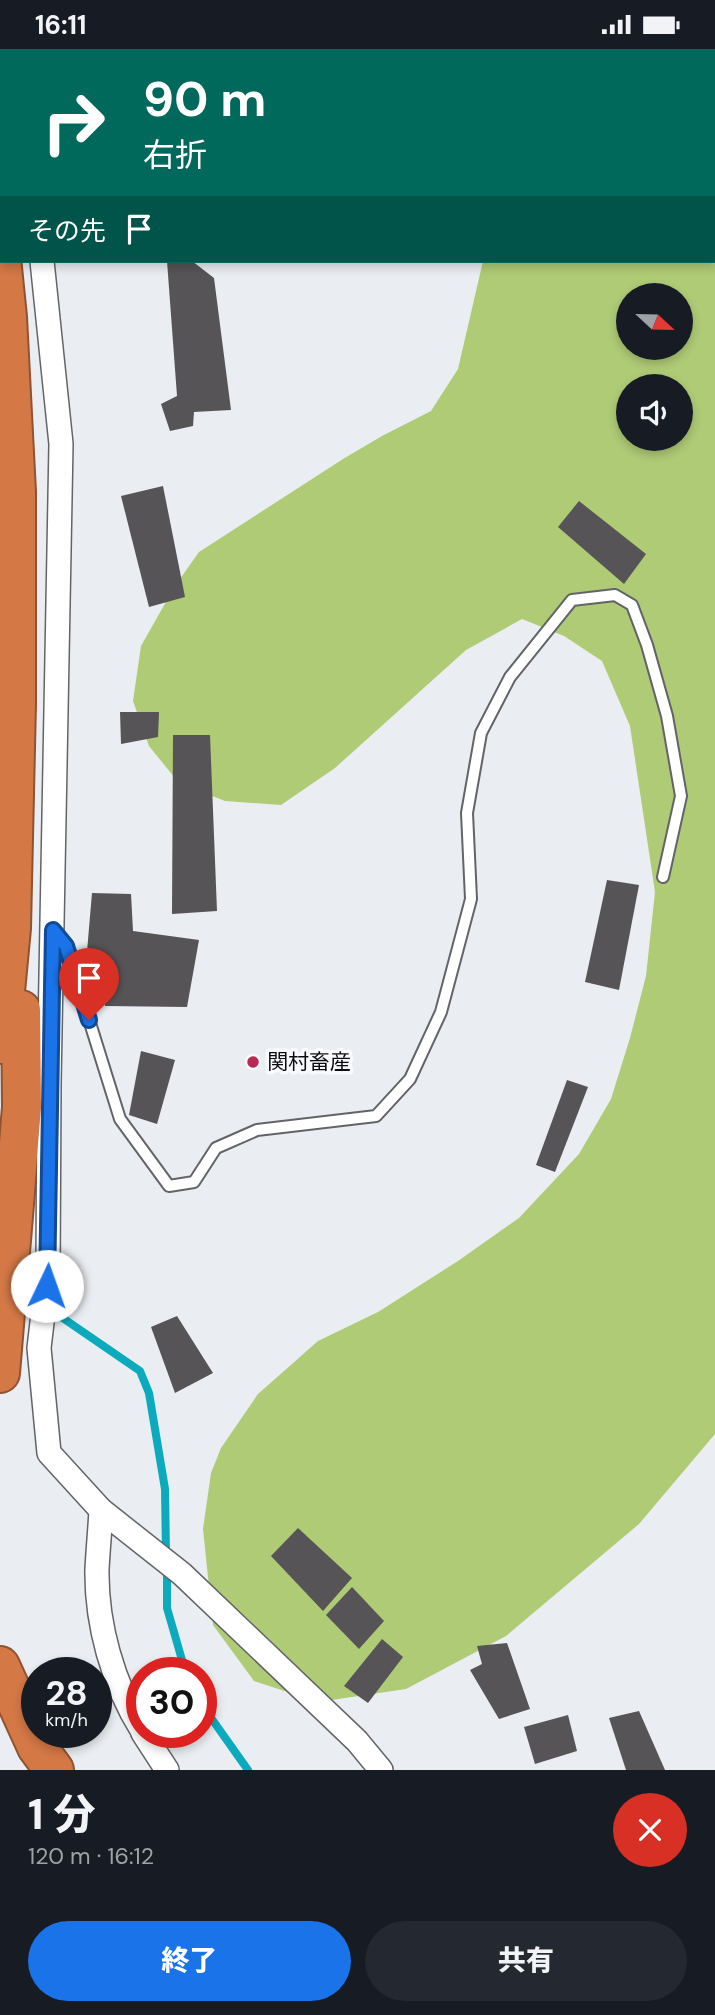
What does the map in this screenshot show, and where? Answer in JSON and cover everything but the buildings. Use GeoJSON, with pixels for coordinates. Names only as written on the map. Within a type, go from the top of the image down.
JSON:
{"type":"FeatureCollection","features":[{"type":"Feature","properties":{"kind":"highway"},"geometry":{"type":"LineString","coordinates":[[0,1373],[22,1107],[16,492],[2,263]]}},
{"type":"Feature","properties":{"kind":"highway"},"geometry":{"type":"LineString","coordinates":[[0,1044],[11,928],[16,703]]}},
{"type":"Feature","properties":{"kind":"highway"},"geometry":{"type":"LineString","coordinates":[[0,1666],[37,1747],[54,1770]]}},
{"type":"Feature","properties":{"kind":"street"},"geometry":{"type":"LineString","coordinates":[[42,263],[61,444],[47,1286],[39,1348],[49,1453],[101,1510],[182,1574],[357,1741],[381,1770]]}},
{"type":"Feature","properties":{"kind":"street"},"geometry":{"type":"LineString","coordinates":[[15,1323],[39,1348]]}},
{"type":"Feature","properties":{"kind":"street"},"geometry":{"type":"LineString","coordinates":[[101,1510],[97,1571],[102,1624],[111,1665],[126,1700]]}},
{"type":"Feature","properties":{"kind":"street"},"geometry":{"type":"LineString","coordinates":[[153,1748],[167,1770]]}},
{"type":"Feature","properties":{"kind":"lane"},"geometry":{"type":"LineString","coordinates":[[53,930],[66,946],[120,1119],[169,1186],[194,1182],[216,1148],[257,1130],[376,1116],[410,1079],[441,1012],[471,899],[467,813],[481,733],[510,677],[572,600],[615,595],[632,605],[647,645],[667,716],[681,796],[663,877]]}},
{"type":"Feature","properties":{"kind":"green space"},"geometry":{"type":"Polygon","coordinates":[[[483,263],[715,263],[715,1434],[639,1524],[506,1636],[406,1689],[318,1702],[254,1681],[213,1625],[203,1529],[211,1473],[221,1448],[258,1394],[318,1341],[378,1312],[519,1218],[579,1154],[611,1099],[646,976],[655,892],[630,726],[602,661],[564,636],[522,619],[466,650],[335,768],[281,805],[225,801],[179,783],[149,746],[133,701],[141,646],[175,586],[199,552],[343,459],[431,411],[458,369],[483,263]]]}},
{"type":"Feature","properties":{"kind":"waterway"},"geometry":{"type":"LineString","coordinates":[[19,1288],[140,1371],[149,1393],[165,1489],[166,1555]]}},
{"type":"Feature","properties":{"kind":"waterway"},"geometry":{"type":"LineString","coordinates":[[167,1568],[167,1608],[181,1657]]}},
{"type":"Feature","properties":{"kind":"waterway"},"geometry":{"type":"LineString","coordinates":[[217,1726],[248,1770]]}},
{"type":"Feature","properties":{"kind":"place","name":"関村畜産"},"geometry":{"type":"Point","coordinates":[253,1062]}},
{"type":"Feature","properties":{"kind":"route"},"geometry":{"type":"LineString","coordinates":[[47,1286],[53,930],[66,946],[89,1020]]}}]}
